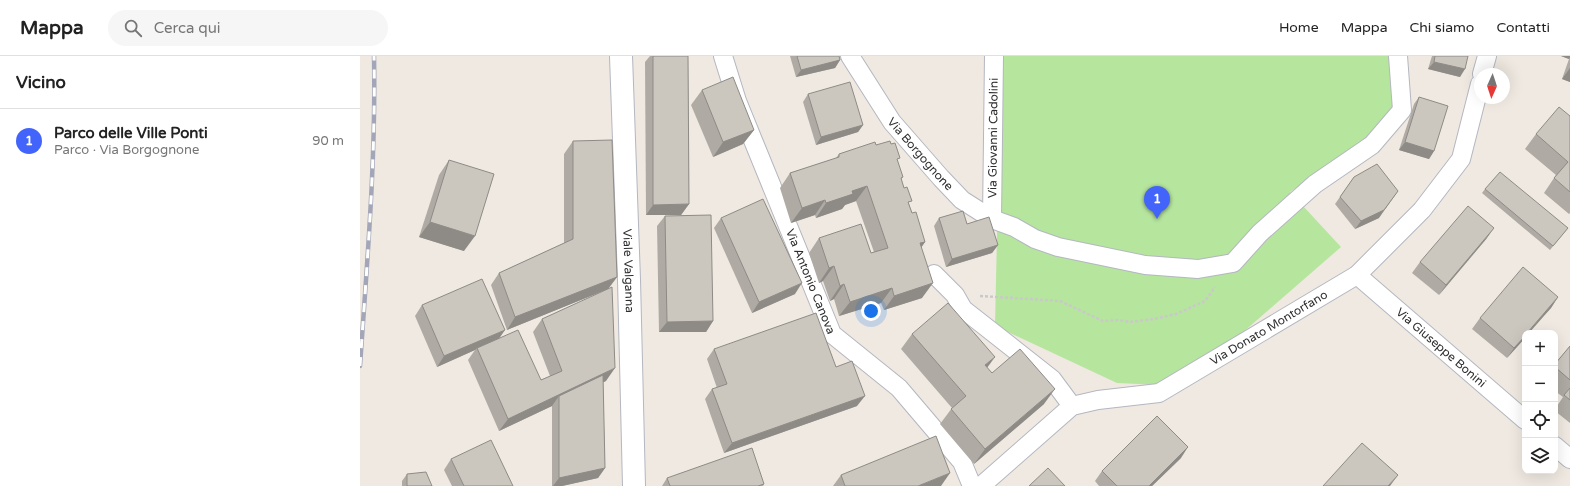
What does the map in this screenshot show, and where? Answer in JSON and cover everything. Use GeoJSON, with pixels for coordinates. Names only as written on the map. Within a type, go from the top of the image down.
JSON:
{"type":"FeatureCollection","features":[{"type":"Feature","properties":{"kind":"main road","name":"Viale Valganna"},"geometry":{"type":"LineString","coordinates":[[621,56],[630,280],[634,486]]}},
{"type":"Feature","properties":{"kind":"street","name":"Via Antonio Canova"},"geometry":{"type":"LineString","coordinates":[[724,56],[737,101],[832,334],[898,388],[962,462],[972,486]]}},
{"type":"Feature","properties":{"kind":"street","name":"Via Borgognone"},"geometry":{"type":"LineString","coordinates":[[850,56],[892,122],[962,200],[992,219],[1014,227],[1035,239],[1058,247],[1146,265],[1198,269],[1233,263]]}},
{"type":"Feature","properties":{"kind":"street","name":"Via Giovanni Cadolini"},"geometry":{"type":"LineString","coordinates":[[992,219],[994,56]]}},
{"type":"Feature","properties":{"kind":"street"},"geometry":{"type":"LineString","coordinates":[[1233,263],[1260,233],[1315,184],[1372,145],[1402,110],[1398,56]]}},
{"type":"Feature","properties":{"kind":"street"},"geometry":{"type":"LineString","coordinates":[[1484,68],[1487,56]]}},
{"type":"Feature","properties":{"kind":"street","name":"Via Donato Montorfano"},"geometry":{"type":"LineString","coordinates":[[981,486],[1072,406],[1098,400],[1159,393],[1357,275],[1422,210],[1461,159],[1475,104]]}},
{"type":"Feature","properties":{"kind":"street"},"geometry":{"type":"LineString","coordinates":[[934,274],[955,295],[963,309],[1052,379],[1072,406]]}},
{"type":"Feature","properties":{"kind":"street","name":"Via Giuseppe Bonini"},"geometry":{"type":"LineString","coordinates":[[1357,275],[1522,417]]}},
{"type":"Feature","properties":{"kind":"street"},"geometry":{"type":"LineString","coordinates":[[1558,449],[1570,459]]}},
{"type":"Feature","properties":{"kind":"path"},"geometry":{"type":"LineString","coordinates":[[955,295],[1060,301],[1103,321],[1118,320],[1130,322],[1176,314],[1205,301],[1233,263]]}},
{"type":"Feature","properties":{"kind":"green space"},"geometry":{"type":"Polygon","coordinates":[[[1001,56],[1408,56],[1391,122],[1290,192],[1341,247],[1181,386],[1117,383],[995,326],[1001,56]]]}},
{"type":"Feature","properties":{"kind":"building"},"geometry":{"type":"Polygon","coordinates":[[[653,56],[688,56],[689,204],[653,205],[653,56]]]}},
{"type":"Feature","properties":{"kind":"building"},"geometry":{"type":"Polygon","coordinates":[[[797,56],[839,56],[840,60],[801,70],[797,56]]]}},
{"type":"Feature","properties":{"kind":"building"},"geometry":{"type":"Polygon","coordinates":[[[1435,56],[1468,56],[1465,69],[1434,62],[1435,56]]]}},
{"type":"Feature","properties":{"kind":"building"},"geometry":{"type":"Polygon","coordinates":[[[733,77],[754,130],[723,142],[702,90],[733,77]]]}},
{"type":"Feature","properties":{"kind":"building"},"geometry":{"type":"Polygon","coordinates":[[[850,82],[863,125],[821,137],[808,94],[850,82]]]}},
{"type":"Feature","properties":{"kind":"building"},"geometry":{"type":"Polygon","coordinates":[[[1419,97],[1448,106],[1434,151],[1405,142],[1419,97]]]}},
{"type":"Feature","properties":{"kind":"building"},"geometry":{"type":"Polygon","coordinates":[[[1559,107],[1570,116],[1570,192],[1554,178],[1568,162],[1536,134],[1559,107]]]}},
{"type":"Feature","properties":{"kind":"building"},"geometry":{"type":"Polygon","coordinates":[[[612,140],[617,277],[515,317],[499,273],[573,239],[573,141],[612,140]]]}},
{"type":"Feature","properties":{"kind":"building"},"geometry":{"type":"Polygon","coordinates":[[[890,141],[891,144],[895,143],[900,158],[897,159],[903,177],[901,178],[904,188],[907,187],[912,201],[908,202],[912,213],[916,212],[925,242],[920,243],[933,283],[894,296],[892,288],[850,302],[844,284],[840,286],[834,266],[829,268],[819,238],[861,224],[871,253],[888,248],[867,186],[852,191],[853,194],[826,203],[825,200],[802,208],[790,173],[839,157],[839,154],[875,142],[876,145],[890,141]]]}},
{"type":"Feature","properties":{"kind":"building"},"geometry":{"type":"Polygon","coordinates":[[[449,160],[494,174],[475,236],[430,222],[449,160]]]}},
{"type":"Feature","properties":{"kind":"building"},"geometry":{"type":"Polygon","coordinates":[[[1377,164],[1398,191],[1384,210],[1361,221],[1340,197],[1354,177],[1377,164]]]}},
{"type":"Feature","properties":{"kind":"building"},"geometry":{"type":"Polygon","coordinates":[[[1500,172],[1568,228],[1553,246],[1485,189],[1500,172]]]}},
{"type":"Feature","properties":{"kind":"building"},"geometry":{"type":"Polygon","coordinates":[[[763,199],[802,283],[759,302],[721,218],[763,199]]]}},
{"type":"Feature","properties":{"kind":"building"},"geometry":{"type":"Polygon","coordinates":[[[1468,206],[1494,228],[1446,285],[1420,262],[1468,206]]]}},
{"type":"Feature","properties":{"kind":"building"},"geometry":{"type":"Polygon","coordinates":[[[963,211],[967,224],[989,217],[998,245],[952,259],[939,218],[963,211]]]}},
{"type":"Feature","properties":{"kind":"building"},"geometry":{"type":"Polygon","coordinates":[[[711,215],[713,321],[667,322],[665,216],[711,215]]]}},
{"type":"Feature","properties":{"kind":"building"},"geometry":{"type":"Polygon","coordinates":[[[1523,267],[1558,297],[1530,330],[1522,330],[1522,339],[1514,348],[1480,318],[1523,267]]]}},
{"type":"Feature","properties":{"kind":"building"},"geometry":{"type":"Polygon","coordinates":[[[482,279],[505,330],[444,356],[422,305],[482,279]]]}},
{"type":"Feature","properties":{"kind":"building"},"geometry":{"type":"Polygon","coordinates":[[[612,287],[615,368],[508,419],[477,348],[518,330],[541,380],[562,371],[542,319],[612,287]]]}},
{"type":"Feature","properties":{"kind":"building"},"geometry":{"type":"Polygon","coordinates":[[[948,303],[995,357],[985,365],[992,373],[1020,349],[1055,389],[985,449],[951,409],[966,396],[912,334],[948,303]]]}},
{"type":"Feature","properties":{"kind":"building"},"geometry":{"type":"Polygon","coordinates":[[[816,313],[836,367],[852,361],[865,396],[732,443],[712,389],[727,384],[714,349],[816,313]]]}},
{"type":"Feature","properties":{"kind":"building"},"geometry":{"type":"Polygon","coordinates":[[[1570,346],[1570,380],[1558,370],[1558,360],[1570,346]]]}},
{"type":"Feature","properties":{"kind":"building"},"geometry":{"type":"Polygon","coordinates":[[[603,375],[605,468],[559,478],[559,396],[603,375]]]}},
{"type":"Feature","properties":{"kind":"building"},"geometry":{"type":"Polygon","coordinates":[[[1570,388],[1570,400],[1564,395],[1570,388]]]}},
{"type":"Feature","properties":{"kind":"building"},"geometry":{"type":"Polygon","coordinates":[[[1157,416],[1188,447],[1149,486],[1117,486],[1102,471],[1157,416]]]}},
{"type":"Feature","properties":{"kind":"building"},"geometry":{"type":"Polygon","coordinates":[[[936,436],[950,473],[918,486],[845,486],[841,475],[936,436]]]}},
{"type":"Feature","properties":{"kind":"building"},"geometry":{"type":"Polygon","coordinates":[[[491,440],[513,486],[464,486],[451,459],[491,440]]]}},
{"type":"Feature","properties":{"kind":"building"},"geometry":{"type":"Polygon","coordinates":[[[1362,443],[1398,475],[1388,486],[1323,486],[1362,443]]]}},
{"type":"Feature","properties":{"kind":"building"},"geometry":{"type":"Polygon","coordinates":[[[752,448],[764,484],[758,486],[670,486],[667,478],[752,448]]]}},
{"type":"Feature","properties":{"kind":"building"},"geometry":{"type":"Polygon","coordinates":[[[1048,468],[1065,486],[1029,486],[1048,468]]]}},
{"type":"Feature","properties":{"kind":"building"},"geometry":{"type":"Polygon","coordinates":[[[426,472],[432,486],[407,486],[407,474],[426,472]]]}},
{"type":"Feature","properties":{"kind":"railway"},"geometry":{"type":"LineString","coordinates":[[360,366],[374,134],[374,56]]}},
{"type":"Feature","properties":{"kind":"place","name":"Parco delle Ville Ponti"},"geometry":{"type":"Point","coordinates":[1157,219]}}]}
